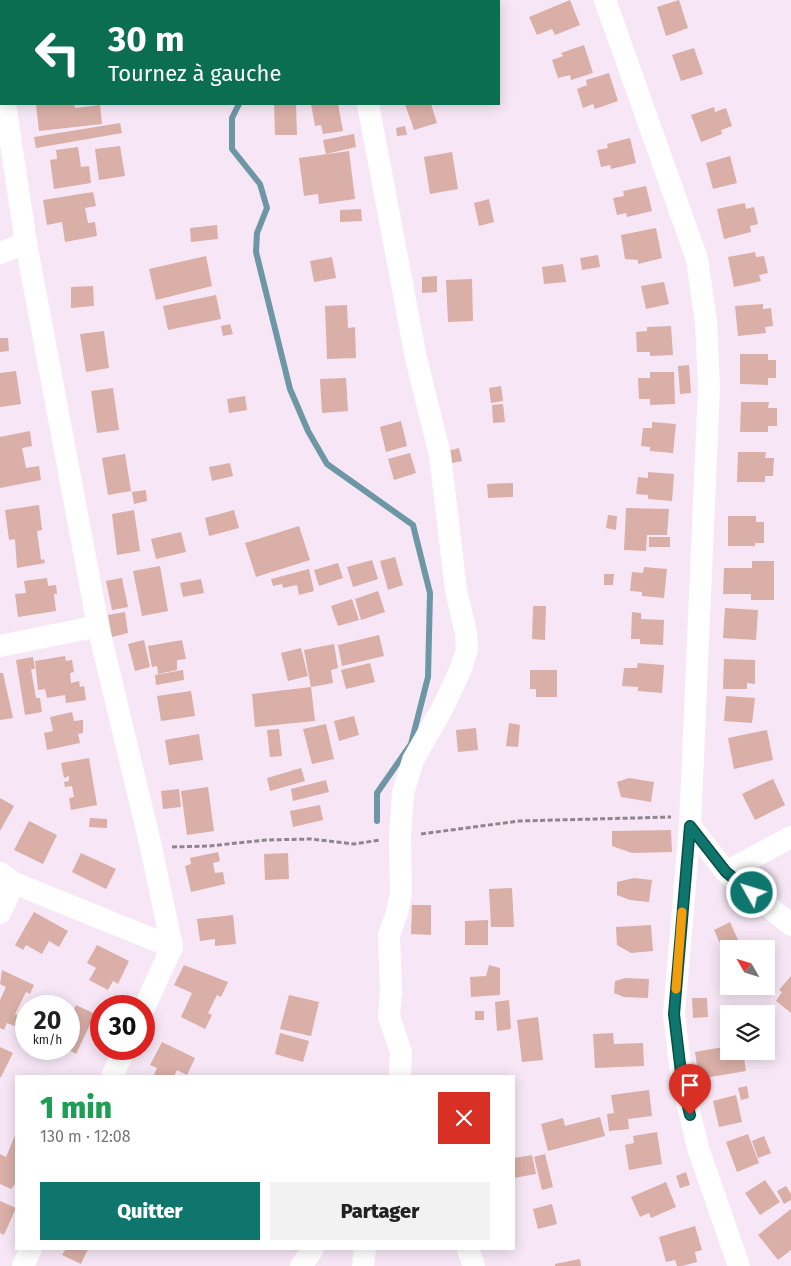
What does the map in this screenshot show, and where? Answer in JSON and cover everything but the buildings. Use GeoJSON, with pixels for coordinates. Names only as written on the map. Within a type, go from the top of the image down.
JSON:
{"type":"FeatureCollection","features":[{"type":"Feature","properties":{"kind":"street"},"geometry":{"type":"LineString","coordinates":[[606,0],[697,259],[706,322],[709,386],[690,826],[674,1014],[682,1081],[698,1148],[739,1266]]}},
{"type":"Feature","properties":{"kind":"street"},"geometry":{"type":"LineString","coordinates":[[5,105],[26,243],[98,626],[151,847],[172,947],[150,995]]}},
{"type":"Feature","properties":{"kind":"street"},"geometry":{"type":"LineString","coordinates":[[368,105],[416,358],[440,455],[456,590],[466,633],[467,650],[460,671],[442,709],[413,760],[403,792],[400,837],[401,894],[389,935],[392,991],[389,1016],[401,1052],[400,1075]]}},
{"type":"Feature","properties":{"kind":"street"},"geometry":{"type":"LineString","coordinates":[[0,253],[26,243]]}},
{"type":"Feature","properties":{"kind":"street"},"geometry":{"type":"LineString","coordinates":[[0,646],[98,626]]}},
{"type":"Feature","properties":{"kind":"street"},"geometry":{"type":"LineString","coordinates":[[690,826],[726,872],[791,925]]}},
{"type":"Feature","properties":{"kind":"street"},"geometry":{"type":"LineString","coordinates":[[726,872],[791,837]]}},
{"type":"Feature","properties":{"kind":"street"},"geometry":{"type":"LineString","coordinates":[[0,913],[7,878],[172,947]]}},
{"type":"Feature","properties":{"kind":"street"},"geometry":{"type":"LineString","coordinates":[[112,1075],[120,1060]]}},
{"type":"Feature","properties":{"kind":"street"},"geometry":{"type":"LineString","coordinates":[[23,1266],[31,1250]]}},
{"type":"Feature","properties":{"kind":"street"},"geometry":{"type":"LineString","coordinates":[[302,1266],[312,1250]]}},
{"type":"Feature","properties":{"kind":"street"},"geometry":{"type":"LineString","coordinates":[[363,1266],[365,1250]]}},
{"type":"Feature","properties":{"kind":"path"},"geometry":{"type":"LineString","coordinates":[[151,847],[209,846],[266,840],[302,839],[354,844],[519,821],[670,817],[690,826]]}},
{"type":"Feature","properties":{"kind":"waterway"},"geometry":{"type":"LineString","coordinates":[[238,105],[232,118],[232,149],[260,184],[267,208],[257,233],[256,252],[290,389],[308,431],[327,464],[413,525],[430,593],[428,677],[411,744],[377,793],[377,821]]}},
{"type":"Feature","properties":{"kind":"slow traffic"},"geometry":{"type":"LineString","coordinates":[[676,989],[682,912]]}},
{"type":"Feature","properties":{"kind":"route"},"geometry":{"type":"LineString","coordinates":[[690,1115],[682,1081],[674,1014],[690,826],[726,872],[752,893]]}}]}
